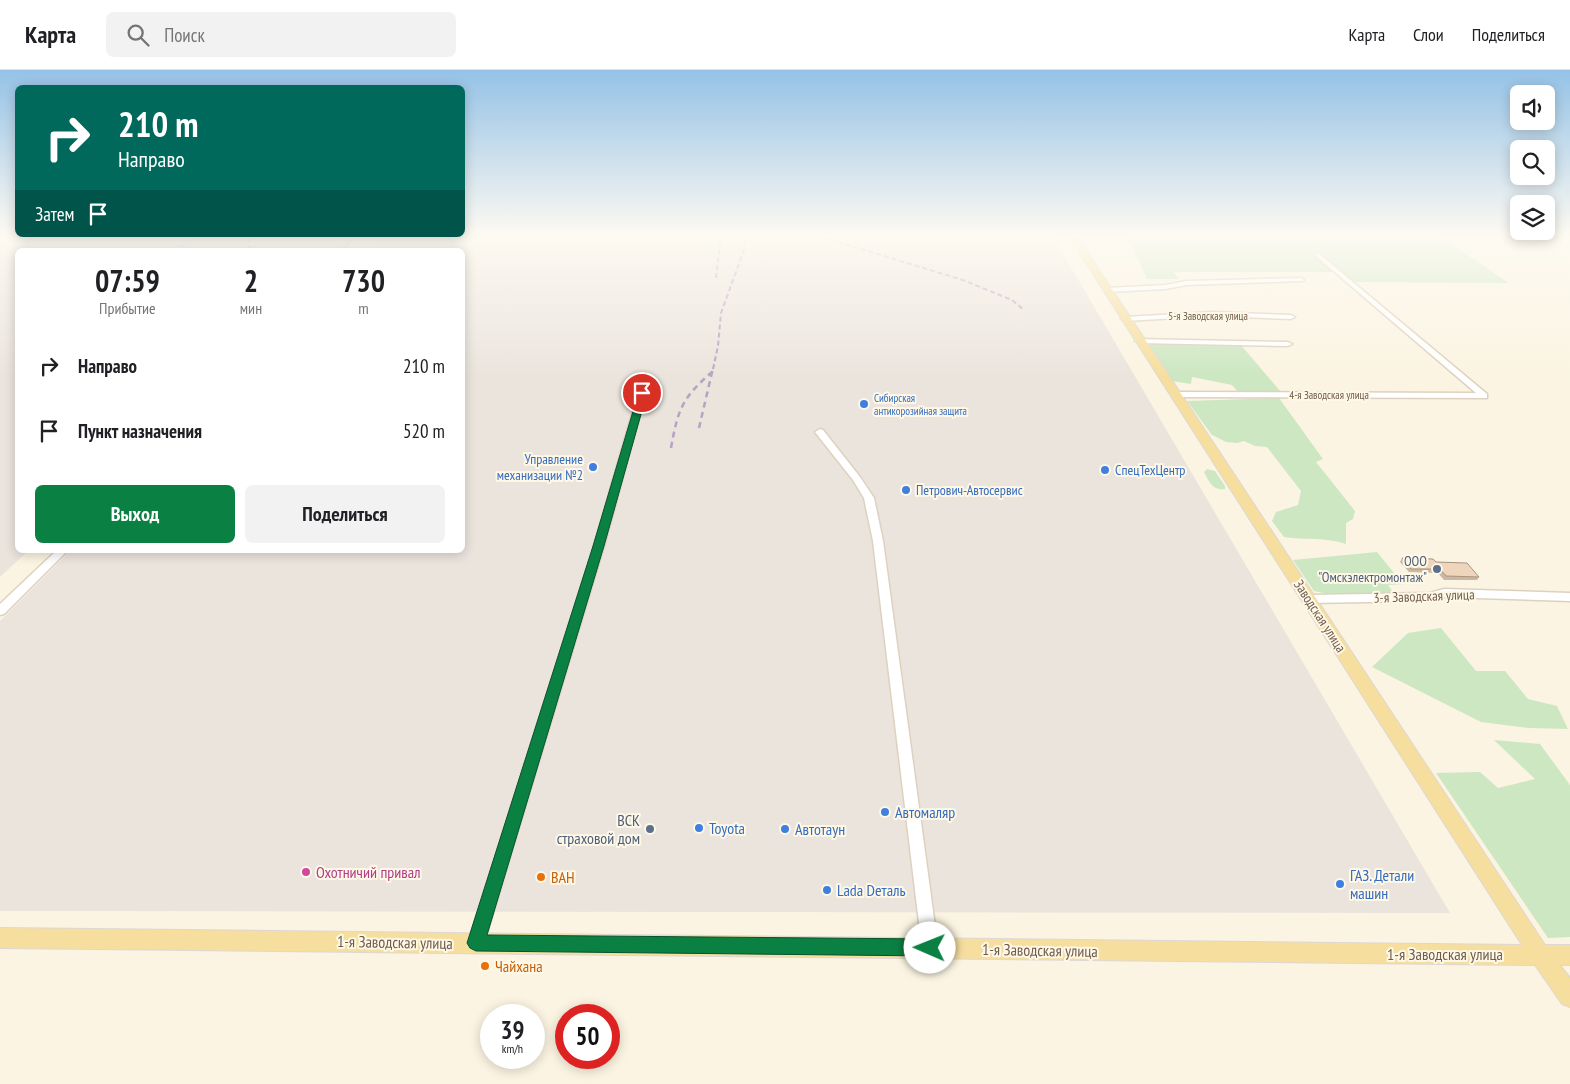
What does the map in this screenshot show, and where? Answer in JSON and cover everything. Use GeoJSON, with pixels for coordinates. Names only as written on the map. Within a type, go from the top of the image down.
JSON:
{"type":"FeatureCollection","features":[{"type":"Feature","properties":{"kind":"main road","name":"Заводская улица"},"geometry":{"type":"LineString","coordinates":[[1102,282],[1540,955],[1570,996]]}},
{"type":"Feature","properties":{"kind":"main road","name":"1-я Заводская улица"},"geometry":{"type":"LineString","coordinates":[[0,938],[1570,955]]}},
{"type":"Feature","properties":{"kind":"street"},"geometry":{"type":"LineString","coordinates":[[1107,290],[1213,282]]}},
{"type":"Feature","properties":{"kind":"street","name":"4-я Заводская улица"},"geometry":{"type":"LineString","coordinates":[[1175,395],[1484,396],[1350,282]]}},
{"type":"Feature","properties":{"kind":"street","name":"5-я Заводская улица"},"geometry":{"type":"LineString","coordinates":[[1125,319],[1213,314],[1250,315],[1267,318],[1291,317]]}},
{"type":"Feature","properties":{"kind":"street"},"geometry":{"type":"LineString","coordinates":[[1139,341],[1288,344]]}},
{"type":"Feature","properties":{"kind":"street"},"geometry":{"type":"LineString","coordinates":[[476,943],[598,546],[642,393]]}},
{"type":"Feature","properties":{"kind":"street"},"geometry":{"type":"LineString","coordinates":[[820,432],[857,479],[869,498],[878,541],[930,948]]}},
{"type":"Feature","properties":{"kind":"street"},"geometry":{"type":"LineString","coordinates":[[0,611],[60,553]]}},
{"type":"Feature","properties":{"kind":"street","name":"3-я Заводская улица"},"geometry":{"type":"LineString","coordinates":[[1308,599],[1430,597],[1444,593],[1570,597]]}},
{"type":"Feature","properties":{"kind":"shaded area"},"geometry":{"type":"Polygon","coordinates":[[[0,282],[15,282],[15,553],[26,553],[0,577],[0,282]]]}},
{"type":"Feature","properties":{"kind":"shaded area"},"geometry":{"type":"Polygon","coordinates":[[[465,282],[1080,282],[1450,913],[0,911],[0,621],[68,553],[465,553],[465,282]]]}},
{"type":"Feature","properties":{"kind":"green space"},"geometry":{"type":"Polygon","coordinates":[[[1403,282],[1508,282],[1509,283],[1403,282]]]}},
{"type":"Feature","properties":{"kind":"green space"},"geometry":{"type":"Polygon","coordinates":[[[1146,343],[1240,344],[1281,392],[1238,392],[1232,385],[1192,377],[1191,384],[1172,381],[1146,343]]]}},
{"type":"Feature","properties":{"kind":"green space"},"geometry":{"type":"Polygon","coordinates":[[[1279,398],[1323,459],[1316,462],[1355,511],[1353,519],[1346,523],[1346,544],[1284,537],[1272,521],[1276,512],[1298,505],[1301,491],[1267,447],[1255,446],[1244,441],[1237,443],[1226,442],[1212,435],[1187,401],[1279,398]]]}},
{"type":"Feature","properties":{"kind":"green space"},"geometry":{"type":"Polygon","coordinates":[[[1207,469],[1215,471],[1225,489],[1214,487],[1209,482],[1204,472],[1207,469]]]}},
{"type":"Feature","properties":{"kind":"green space"},"geometry":{"type":"Polygon","coordinates":[[[1377,552],[1403,584],[1388,585],[1394,594],[1337,596],[1314,591],[1293,560],[1377,552]]]}},
{"type":"Feature","properties":{"kind":"green space"},"geometry":{"type":"Polygon","coordinates":[[[1441,628],[1476,671],[1505,671],[1528,699],[1557,706],[1568,729],[1529,728],[1481,722],[1372,667],[1408,633],[1441,628]]]}},
{"type":"Feature","properties":{"kind":"green space"},"geometry":{"type":"Polygon","coordinates":[[[1494,740],[1540,744],[1570,785],[1570,937],[1548,938],[1436,773],[1480,772],[1498,788],[1535,779],[1494,740]]]}},
{"type":"Feature","properties":{"kind":"building","name":"ООО \"Омскэлектромонтаж\""},"geometry":{"type":"Polygon","coordinates":[[[1402,558],[1467,563],[1479,577],[1446,576],[1440,569],[1411,569],[1402,558]]]}},
{"type":"Feature","properties":{"kind":"railway"},"geometry":{"type":"LineString","coordinates":[[713,369],[718,346],[721,313],[732,282]]}},
{"type":"Feature","properties":{"kind":"railway"},"geometry":{"type":"LineString","coordinates":[[969,282],[1012,300],[1024,310]]}},
{"type":"Feature","properties":{"kind":"railway"},"geometry":{"type":"LineString","coordinates":[[699,428],[713,368]]}},
{"type":"Feature","properties":{"kind":"railway"},"geometry":{"type":"LineString","coordinates":[[671,448],[676,423],[683,405],[694,389],[712,372]]}},
{"type":"Feature","properties":{"kind":"place","name":"Сибирская антикорозийная защита"},"geometry":{"type":"Point","coordinates":[864,404]}},
{"type":"Feature","properties":{"kind":"place","name":"Управление механизации №2"},"geometry":{"type":"Point","coordinates":[593,467]}},
{"type":"Feature","properties":{"kind":"place","name":"СпецТехЦентр"},"geometry":{"type":"Point","coordinates":[1105,470]}},
{"type":"Feature","properties":{"kind":"place","name":"Петрович-Автосервис"},"geometry":{"type":"Point","coordinates":[906,490]}},
{"type":"Feature","properties":{"kind":"place","name":"ООО \"Омскэлектромонтаж\""},"geometry":{"type":"Point","coordinates":[1437,569]}},
{"type":"Feature","properties":{"kind":"place","name":"Автомаляр"},"geometry":{"type":"Point","coordinates":[885,812]}},
{"type":"Feature","properties":{"kind":"place","name":"Toyota"},"geometry":{"type":"Point","coordinates":[699,828]}},
{"type":"Feature","properties":{"kind":"place","name":"ВСК страховой дом"},"geometry":{"type":"Point","coordinates":[650,829]}},
{"type":"Feature","properties":{"kind":"place","name":"Автотаун"},"geometry":{"type":"Point","coordinates":[785,829]}},
{"type":"Feature","properties":{"kind":"place","name":"Охотничий привал"},"geometry":{"type":"Point","coordinates":[306,872]}},
{"type":"Feature","properties":{"kind":"place","name":"ВАН"},"geometry":{"type":"Point","coordinates":[541,877]}},
{"type":"Feature","properties":{"kind":"place","name":"ГАЗ. Детали машин"},"geometry":{"type":"Point","coordinates":[1340,884]}},
{"type":"Feature","properties":{"kind":"place","name":"Lada Dеталь"},"geometry":{"type":"Point","coordinates":[827,890]}},
{"type":"Feature","properties":{"kind":"place","name":"Чайхана"},"geometry":{"type":"Point","coordinates":[485,966]}},
{"type":"Feature","properties":{"kind":"route"},"geometry":{"type":"LineString","coordinates":[[642,393],[598,546],[476,943],[930,948]]}}]}
